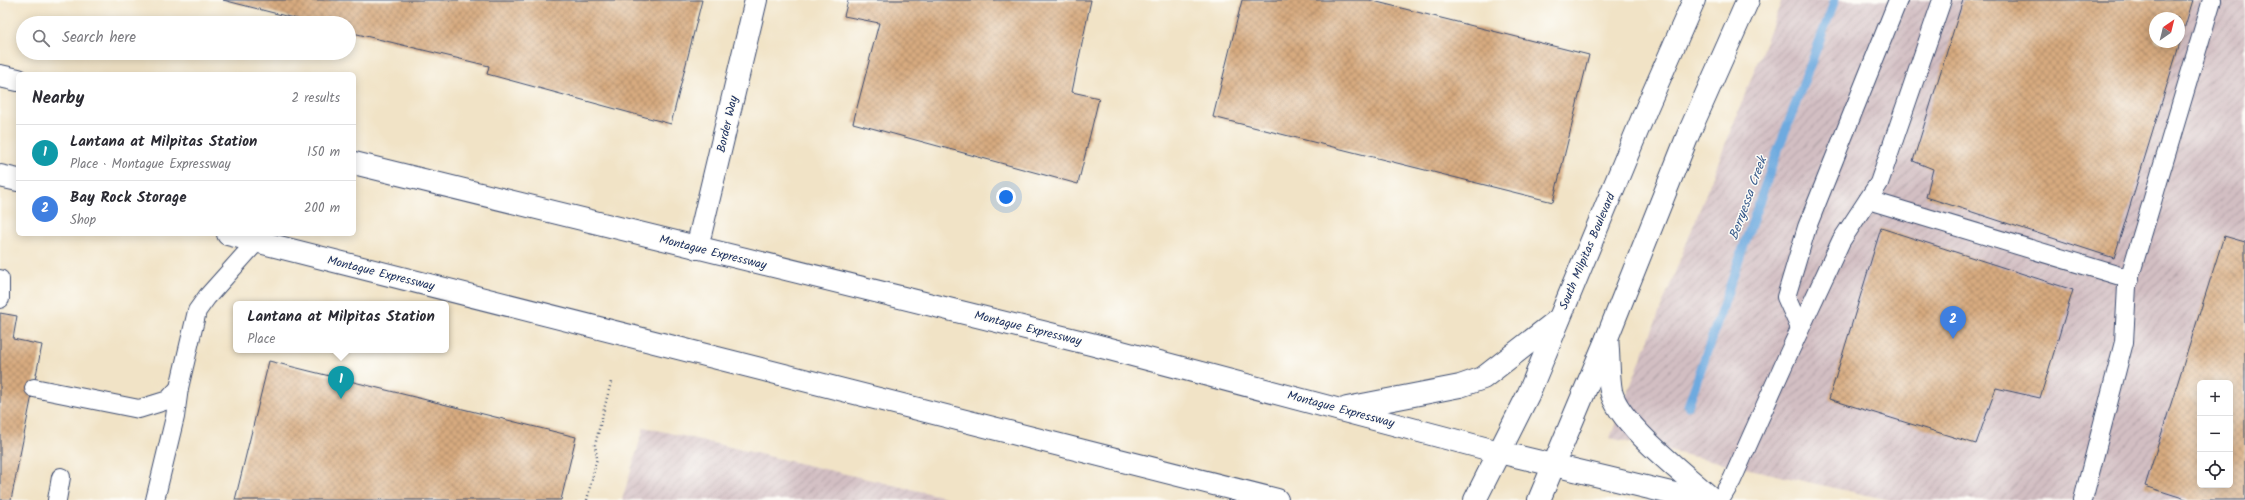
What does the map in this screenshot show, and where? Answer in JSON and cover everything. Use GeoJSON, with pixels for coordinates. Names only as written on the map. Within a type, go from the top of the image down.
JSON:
{"type":"FeatureCollection","features":[{"type":"Feature","properties":{"kind":"main road","name":"Border Way"},"geometry":{"type":"LineString","coordinates":[[697,248],[756,0]]}},
{"type":"Feature","properties":{"kind":"main road","name":"South Milpitas Boulevard"},"geometry":{"type":"LineString","coordinates":[[1475,500],[1528,395],[1647,107],[1694,0]]}},
{"type":"Feature","properties":{"kind":"main road"},"geometry":{"type":"LineString","coordinates":[[1539,500],[1608,338],[1688,136],[1748,0]]}},
{"type":"Feature","properties":{"kind":"main road"},"geometry":{"type":"LineString","coordinates":[[0,76],[16,80]]}},
{"type":"Feature","properties":{"kind":"main road","name":"Montague Expressway"},"geometry":{"type":"LineString","coordinates":[[356,163],[1091,344],[1554,466],[1700,500]]}},
{"type":"Feature","properties":{"kind":"main road"},"geometry":{"type":"LineString","coordinates":[[0,176],[16,180]]}},
{"type":"Feature","properties":{"kind":"main road","name":"Montague Expressway"},"geometry":{"type":"LineString","coordinates":[[236,236],[1277,500]]}},
{"type":"Feature","properties":{"kind":"main road"},"geometry":{"type":"LineString","coordinates":[[1342,409],[1460,386],[1483,378],[1559,319]]}},
{"type":"Feature","properties":{"kind":"main road"},"geometry":{"type":"LineString","coordinates":[[1608,338],[1611,392],[1623,414],[1636,429],[1713,500]]}},
{"type":"Feature","properties":{"kind":"lane"},"geometry":{"type":"LineString","coordinates":[[1800,328],[1786,297],[1792,276],[1807,227],[1898,0]]}},
{"type":"Feature","properties":{"kind":"lane"},"geometry":{"type":"LineString","coordinates":[[1720,500],[1732,480],[1800,328],[1841,241],[1879,183],[1942,0]]}},
{"type":"Feature","properties":{"kind":"lane"},"geometry":{"type":"LineString","coordinates":[[2082,500],[2124,342],[2127,286],[2212,0]]}},
{"type":"Feature","properties":{"kind":"lane"},"geometry":{"type":"LineString","coordinates":[[1868,200],[2130,279]]}},
{"type":"Feature","properties":{"kind":"lane"},"geometry":{"type":"LineString","coordinates":[[155,500],[175,417],[179,388],[197,311],[207,297],[257,241]]}},
{"type":"Feature","properties":{"kind":"lane"},"geometry":{"type":"LineString","coordinates":[[0,279],[0,299]]}},
{"type":"Feature","properties":{"kind":"lane"},"geometry":{"type":"LineString","coordinates":[[34,388],[139,409],[168,400],[179,388]]}},
{"type":"Feature","properties":{"kind":"lane"},"geometry":{"type":"LineString","coordinates":[[57,500],[61,477]]}},
{"type":"Feature","properties":{"kind":"path"},"geometry":{"type":"LineString","coordinates":[[587,500],[597,458],[595,445],[611,382]]}},
{"type":"Feature","properties":{"kind":"shaded area"},"geometry":{"type":"Polygon","coordinates":[[[1782,0],[2245,0],[2245,500],[1889,500],[1610,438],[1782,0]]]}},
{"type":"Feature","properties":{"kind":"shaded area"},"geometry":{"type":"Polygon","coordinates":[[[644,427],[958,500],[622,500],[644,427]]]}},
{"type":"Feature","properties":{"kind":"building"},"geometry":{"type":"Polygon","coordinates":[[[223,0],[702,0],[671,124],[487,74],[489,66],[356,34],[356,16],[286,16],[223,0]]]}},
{"type":"Feature","properties":{"kind":"building"},"geometry":{"type":"Polygon","coordinates":[[[848,0],[1091,0],[1072,92],[1099,98],[1078,184],[853,123],[879,23],[844,16],[848,0]]]}},
{"type":"Feature","properties":{"kind":"building"},"geometry":{"type":"Polygon","coordinates":[[[1242,0],[1369,0],[1589,55],[1553,202],[1213,117],[1242,0]]]}},
{"type":"Feature","properties":{"kind":"building"},"geometry":{"type":"Polygon","coordinates":[[[1963,0],[2193,0],[2185,26],[2185,12],[2149,12],[2149,48],[2178,48],[2114,258],[1926,197],[1933,169],[1913,161],[1963,0]]]}},
{"type":"Feature","properties":{"kind":"building"},"geometry":{"type":"Polygon","coordinates":[[[1881,228],[2073,290],[2040,398],[1996,388],[1976,444],[1829,399],[1881,228]]]}},
{"type":"Feature","properties":{"kind":"building"},"geometry":{"type":"Polygon","coordinates":[[[2224,236],[2245,242],[2245,500],[2189,500],[2145,486],[2224,236]]]}},
{"type":"Feature","properties":{"kind":"building"},"geometry":{"type":"Polygon","coordinates":[[[0,313],[17,316],[13,339],[42,345],[11,500],[0,500],[0,313]]]}},
{"type":"Feature","properties":{"kind":"building"},"geometry":{"type":"Polygon","coordinates":[[[269,361],[576,437],[561,500],[235,500],[269,361]]]}},
{"type":"Feature","properties":{"kind":"waterway","name":"Berryessa Creek"},"geometry":{"type":"LineString","coordinates":[[1688,406],[1770,171],[1835,0]]}},
{"type":"Feature","properties":{"kind":"place","name":"Bay Rock Storage"},"geometry":{"type":"Point","coordinates":[1953,339]}},
{"type":"Feature","properties":{"kind":"place","name":"Lantana at Milpitas Station"},"geometry":{"type":"Point","coordinates":[341,399]}}]}
